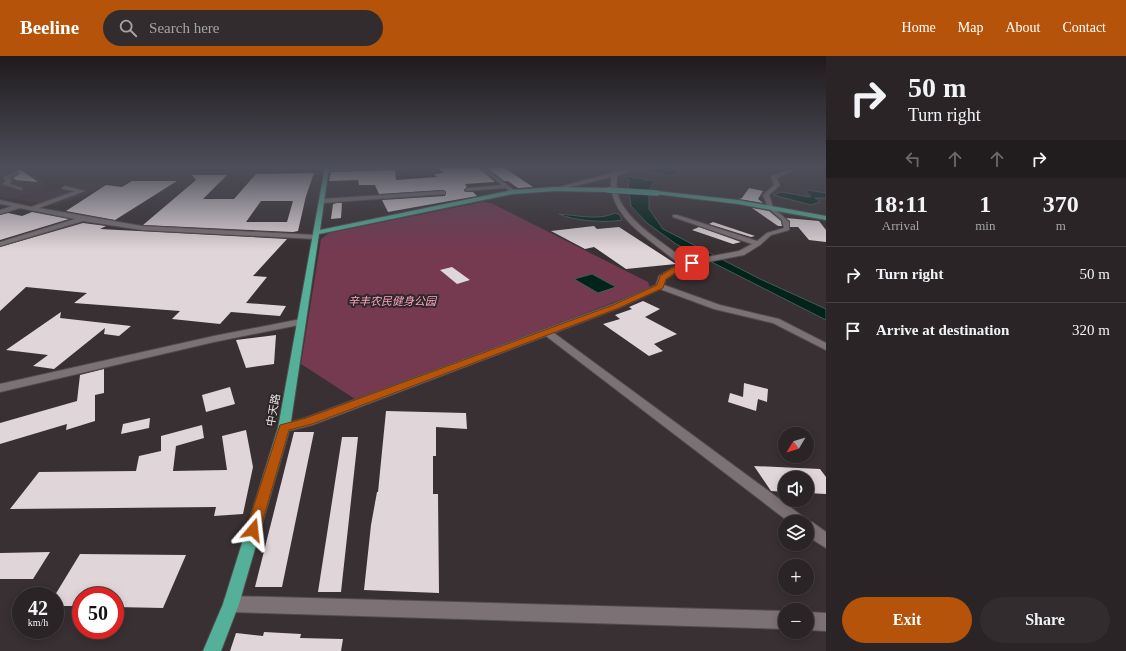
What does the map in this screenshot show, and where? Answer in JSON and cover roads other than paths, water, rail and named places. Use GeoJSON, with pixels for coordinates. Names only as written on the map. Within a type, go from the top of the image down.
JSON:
{"type":"FeatureCollection","features":[{"type":"Feature","properties":{"kind":"main road","name":"中天路"},"geometry":{"type":"LineString","coordinates":[[212,651],[231,604],[284,428],[323,195]]}},
{"type":"Feature","properties":{"kind":"main road"},"geometry":{"type":"LineString","coordinates":[[315,235],[500,195]]}},
{"type":"Feature","properties":{"kind":"main road"},"geometry":{"type":"LineString","coordinates":[[674,195],[771,208],[826,218]]}},
{"type":"Feature","properties":{"kind":"street"},"geometry":{"type":"LineString","coordinates":[[33,208],[71,195]]}},
{"type":"Feature","properties":{"kind":"street"},"geometry":{"type":"LineString","coordinates":[[322,201],[416,195]]}},
{"type":"Feature","properties":{"kind":"street"},"geometry":{"type":"LineString","coordinates":[[615,195],[622,210],[630,220],[674,254],[684,264]]}},
{"type":"Feature","properties":{"kind":"street"},"geometry":{"type":"LineString","coordinates":[[660,286],[662,278],[684,264],[741,253],[758,244],[769,234],[787,228],[782,217],[771,208],[766,195]]}},
{"type":"Feature","properties":{"kind":"street"},"geometry":{"type":"LineString","coordinates":[[0,202],[84,219],[142,228],[315,235]]}},
{"type":"Feature","properties":{"kind":"street"},"geometry":{"type":"LineString","coordinates":[[0,212],[20,206]]}},
{"type":"Feature","properties":{"kind":"street"},"geometry":{"type":"LineString","coordinates":[[675,216],[758,244]]}},
{"type":"Feature","properties":{"kind":"street"},"geometry":{"type":"LineString","coordinates":[[0,244],[84,219]]}},
{"type":"Feature","properties":{"kind":"street"},"geometry":{"type":"LineString","coordinates":[[284,428],[308,422],[548,333],[616,306],[660,286],[717,306],[776,321],[826,347]]}},
{"type":"Feature","properties":{"kind":"street"},"geometry":{"type":"LineString","coordinates":[[0,388],[214,339],[301,322]]}},
{"type":"Feature","properties":{"kind":"street"},"geometry":{"type":"LineString","coordinates":[[548,333],[791,515]]}},
{"type":"Feature","properties":{"kind":"street"},"geometry":{"type":"LineString","coordinates":[[814,532],[826,541]]}},
{"type":"Feature","properties":{"kind":"street"},"geometry":{"type":"LineString","coordinates":[[231,604],[778,620]]}},
{"type":"Feature","properties":{"kind":"street"},"geometry":{"type":"LineString","coordinates":[[814,621],[826,622]]}},
{"type":"Feature","properties":{"kind":"park label","name":"辛丰农民健身公园"},"geometry":{"type":"Point","coordinates":[392,301]}}]}
